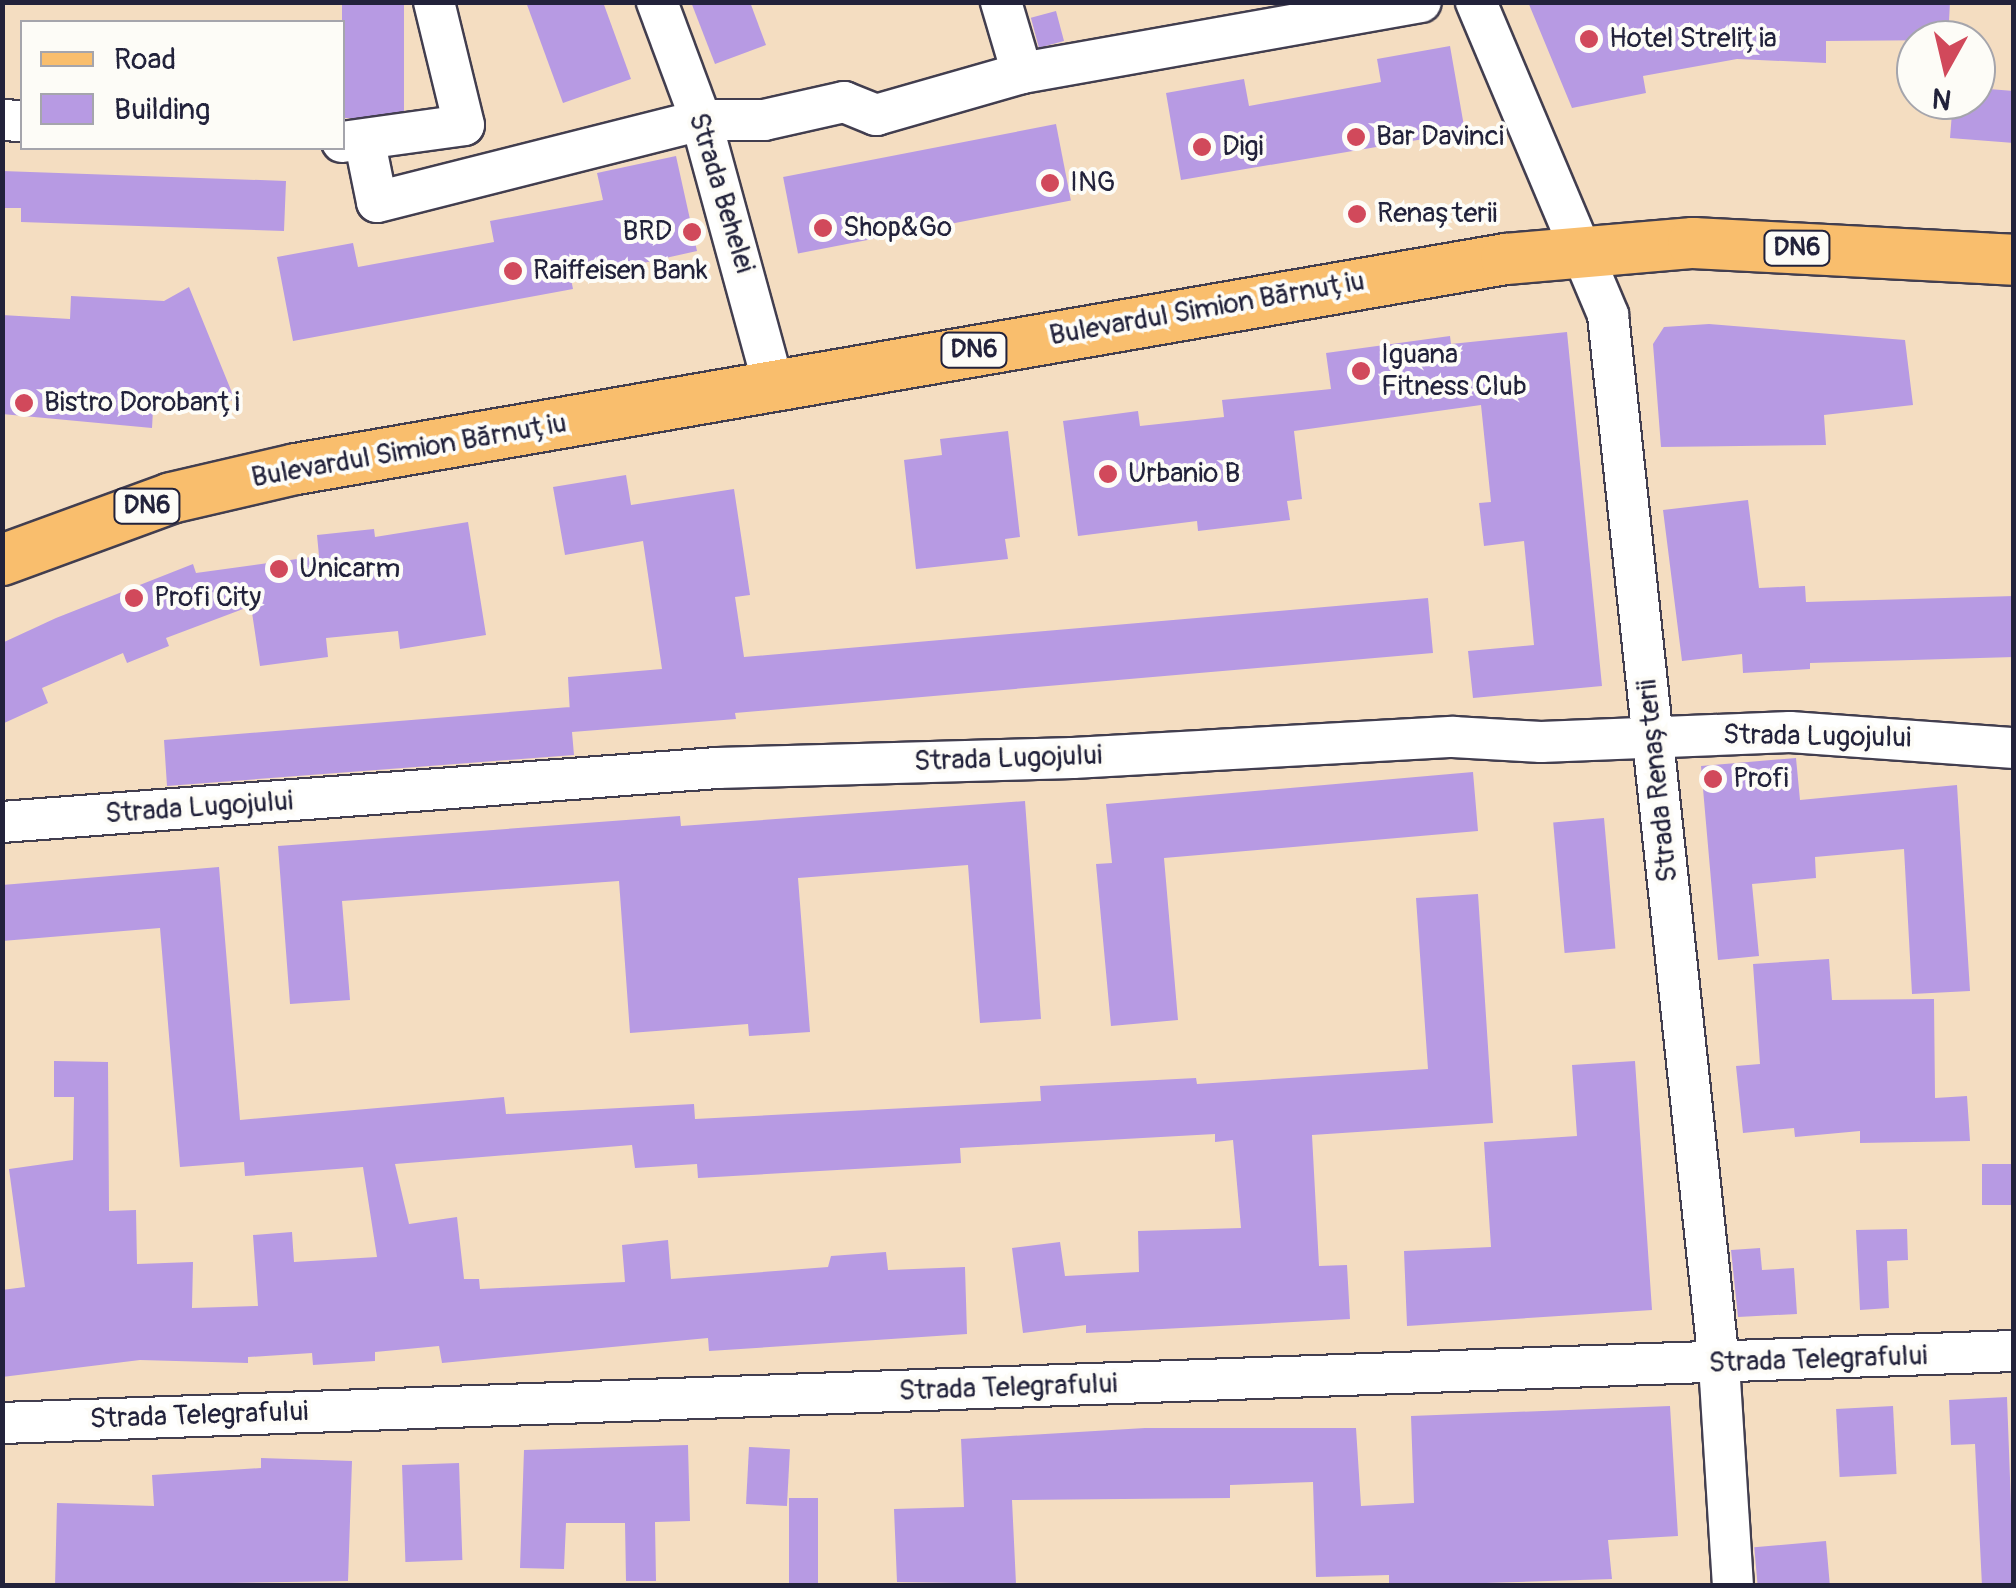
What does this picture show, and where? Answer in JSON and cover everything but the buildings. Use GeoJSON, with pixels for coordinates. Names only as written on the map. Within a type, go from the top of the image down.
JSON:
{"type":"FeatureCollection","features":[{"type":"Feature","properties":{"kind":"main road","name":"Bulevardul Simion Bărnuțiu"},"geometry":{"type":"LineString","coordinates":[[2,560],[171,498],[260,478],[1347,283],[1580,249],[1693,243],[2014,260]]}},
{"type":"Feature","properties":{"kind":"street"},"geometry":{"type":"LineString","coordinates":[[434,2],[464,125],[354,142],[377,202],[700,120],[764,120],[844,102],[876,115],[1022,72],[1421,2]]}},
{"type":"Feature","properties":{"kind":"street","name":"Strada Behelei"},"geometry":{"type":"LineString","coordinates":[[657,2],[700,120],[774,386]]}},
{"type":"Feature","properties":{"kind":"street"},"geometry":{"type":"LineString","coordinates":[[1002,2],[1022,72]]}},
{"type":"Feature","properties":{"kind":"street","name":"Strada Renașterii"},"geometry":{"type":"LineString","coordinates":[[1476,2],[1608,315],[1719,1364],[1733,1586]]}},
{"type":"Feature","properties":{"kind":"street","name":"Strada Lugojului"},"geometry":{"type":"LineString","coordinates":[[2,822],[717,768],[1453,737],[1654,739],[1790,732],[2014,748]]}},
{"type":"Feature","properties":{"kind":"street","name":"Strada Telegrafului"},"geometry":{"type":"LineString","coordinates":[[2,1422],[2014,1351]]}},
{"type":"Feature","properties":{"kind":"place","name":"Hotel Streliția"},"geometry":{"type":"Point","coordinates":[1589,39]}},
{"type":"Feature","properties":{"kind":"place","name":"Bar Davinci"},"geometry":{"type":"Point","coordinates":[1356,137]}},
{"type":"Feature","properties":{"kind":"place","name":"Digi"},"geometry":{"type":"Point","coordinates":[1202,147]}},
{"type":"Feature","properties":{"kind":"place","name":"ING"},"geometry":{"type":"Point","coordinates":[1050,183]}},
{"type":"Feature","properties":{"kind":"place","name":"Renașterii"},"geometry":{"type":"Point","coordinates":[1357,214]}},
{"type":"Feature","properties":{"kind":"place","name":"Shop&Go"},"geometry":{"type":"Point","coordinates":[823,228]}},
{"type":"Feature","properties":{"kind":"place","name":"BRD"},"geometry":{"type":"Point","coordinates":[692,232]}},
{"type":"Feature","properties":{"kind":"place","name":"Raiffeisen Bank"},"geometry":{"type":"Point","coordinates":[513,271]}},
{"type":"Feature","properties":{"kind":"place","name":"Iguana Fitness Club"},"geometry":{"type":"Point","coordinates":[1361,371]}},
{"type":"Feature","properties":{"kind":"place","name":"Bistro Dorobanți"},"geometry":{"type":"Point","coordinates":[24,403]}},
{"type":"Feature","properties":{"kind":"place","name":"Urbanio B"},"geometry":{"type":"Point","coordinates":[1108,474]}},
{"type":"Feature","properties":{"kind":"place","name":"Unicarm"},"geometry":{"type":"Point","coordinates":[279,569]}},
{"type":"Feature","properties":{"kind":"place","name":"Profi City"},"geometry":{"type":"Point","coordinates":[134,598]}},
{"type":"Feature","properties":{"kind":"place","name":"Profi"},"geometry":{"type":"Point","coordinates":[1713,779]}}]}
